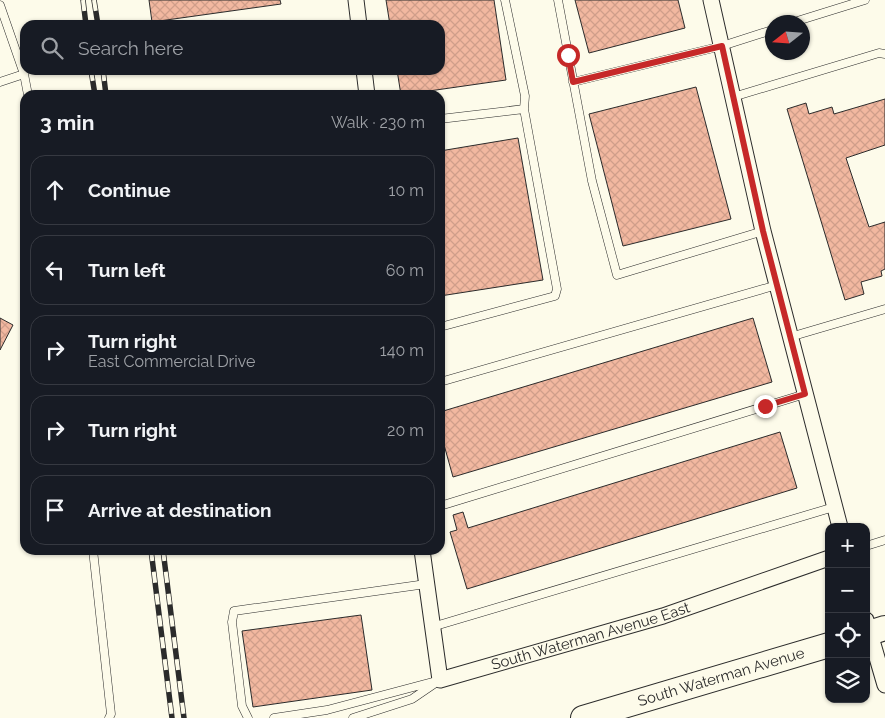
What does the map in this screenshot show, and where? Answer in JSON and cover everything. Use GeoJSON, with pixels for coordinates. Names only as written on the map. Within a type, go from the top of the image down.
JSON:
{"type":"FeatureCollection","features":[{"type":"Feature","properties":{"kind":"main road","name":"South Waterman Avenue"},"geometry":{"type":"LineString","coordinates":[[583,718],[825,646]]}},
{"type":"Feature","properties":{"kind":"street"},"geometry":{"type":"LineString","coordinates":[[356,0],[358,20]]}},
{"type":"Feature","properties":{"kind":"street"},"geometry":{"type":"LineString","coordinates":[[711,0],[763,231],[839,523]]}},
{"type":"Feature","properties":{"kind":"street"},"geometry":{"type":"LineString","coordinates":[[365,75],[366,90]]}},
{"type":"Feature","properties":{"kind":"street"},"geometry":{"type":"LineString","coordinates":[[423,555],[440,680]]}},
{"type":"Feature","properties":{"kind":"street","name":"South Waterman Avenue East"},"geometry":{"type":"LineString","coordinates":[[440,680],[663,616],[825,559]]}},
{"type":"Feature","properties":{"kind":"street"},"geometry":{"type":"LineString","coordinates":[[872,629],[885,685]]}},
{"type":"Feature","properties":{"kind":"lane"},"geometry":{"type":"LineString","coordinates":[[445,326],[555,296],[557,289],[524,109],[525,96],[505,0]]}},
{"type":"Feature","properties":{"kind":"lane"},"geometry":{"type":"LineString","coordinates":[[558,0],[592,181],[617,275],[763,231]]}},
{"type":"Feature","properties":{"kind":"lane"},"geometry":{"type":"LineString","coordinates":[[810,17],[864,0]]}},
{"type":"Feature","properties":{"kind":"lane"},"geometry":{"type":"LineString","coordinates":[[0,6],[20,63]]}},
{"type":"Feature","properties":{"kind":"lane"},"geometry":{"type":"LineString","coordinates":[[573,82],[722,46],[765,32]]}},
{"type":"Feature","properties":{"kind":"lane"},"geometry":{"type":"LineString","coordinates":[[733,98],[879,53],[885,54]]}},
{"type":"Feature","properties":{"kind":"lane"},"geometry":{"type":"LineString","coordinates":[[0,82],[21,75]]}},
{"type":"Feature","properties":{"kind":"lane"},"geometry":{"type":"LineString","coordinates":[[24,75],[27,90]]}},
{"type":"Feature","properties":{"kind":"lane"},"geometry":{"type":"LineString","coordinates":[[445,118],[524,109]]}},
{"type":"Feature","properties":{"kind":"lane"},"geometry":{"type":"LineString","coordinates":[[445,381],[777,285]]}},
{"type":"Feature","properties":{"kind":"lane"},"geometry":{"type":"LineString","coordinates":[[790,337],[885,309]]}},
{"type":"Feature","properties":{"kind":"lane"},"geometry":{"type":"LineString","coordinates":[[445,504],[805,394]]}},
{"type":"Feature","properties":{"kind":"lane"},"geometry":{"type":"LineString","coordinates":[[432,627],[834,507]]}},
{"type":"Feature","properties":{"kind":"lane"},"geometry":{"type":"LineString","coordinates":[[870,545],[885,540]]}},
{"type":"Feature","properties":{"kind":"lane"},"geometry":{"type":"LineString","coordinates":[[94,555],[111,714],[109,718]]}},
{"type":"Feature","properties":{"kind":"lane"},"geometry":{"type":"LineString","coordinates":[[248,718],[242,706],[232,622],[234,611],[426,584]]}},
{"type":"Feature","properties":{"kind":"lane"},"geometry":{"type":"LineString","coordinates":[[274,718],[327,710],[440,680]]}},
{"type":"Feature","properties":{"kind":"lane","name":"South Waterman Avenue East"},"geometry":{"type":"LineString","coordinates":[[352,718],[412,699],[440,680]]}},
{"type":"Feature","properties":{"kind":"building"},"geometry":{"type":"Polygon","coordinates":[[[149,0],[280,0],[281,4],[166,20],[152,20],[149,0]]]}},
{"type":"Feature","properties":{"kind":"building"},"geometry":{"type":"Polygon","coordinates":[[[386,0],[494,0],[506,80],[436,90],[400,90],[398,75],[445,75],[445,20],[389,20],[386,0]]]}},
{"type":"Feature","properties":{"kind":"building"},"geometry":{"type":"Polygon","coordinates":[[[575,0],[678,0],[685,28],[589,53],[575,0]]]}},
{"type":"Feature","properties":{"kind":"building"},"geometry":{"type":"Polygon","coordinates":[[[696,87],[731,219],[623,246],[589,114],[696,87]]]}},
{"type":"Feature","properties":{"kind":"building"},"geometry":{"type":"Polygon","coordinates":[[[885,99],[885,145],[846,158],[869,227],[885,222],[885,269],[881,271],[882,276],[861,282],[864,294],[845,300],[787,109],[806,103],[809,114],[832,107],[834,114],[885,99]]]}},
{"type":"Feature","properties":{"kind":"building"},"geometry":{"type":"Polygon","coordinates":[[[518,138],[543,280],[445,295],[445,150],[518,138]]]}},
{"type":"Feature","properties":{"kind":"building"},"geometry":{"type":"Polygon","coordinates":[[[0,318],[13,325],[0,350],[0,318]]]}},
{"type":"Feature","properties":{"kind":"building"},"geometry":{"type":"Polygon","coordinates":[[[753,318],[772,382],[453,477],[445,448],[445,410],[753,318]]]}},
{"type":"Feature","properties":{"kind":"building"},"geometry":{"type":"Polygon","coordinates":[[[780,432],[797,488],[467,589],[450,532],[457,530],[453,515],[463,512],[468,528],[780,432]]]}},
{"type":"Feature","properties":{"kind":"building"},"geometry":{"type":"Polygon","coordinates":[[[361,615],[372,690],[253,707],[242,631],[361,615]]]}},
{"type":"Feature","properties":{"kind":"railway"},"geometry":{"type":"LineString","coordinates":[[83,0],[85,20]]}},
{"type":"Feature","properties":{"kind":"railway"},"geometry":{"type":"LineString","coordinates":[[94,0],[97,20]]}},
{"type":"Feature","properties":{"kind":"railway"},"geometry":{"type":"LineString","coordinates":[[92,75],[94,90]]}},
{"type":"Feature","properties":{"kind":"railway"},"geometry":{"type":"LineString","coordinates":[[104,75],[105,90]]}},
{"type":"Feature","properties":{"kind":"railway"},"geometry":{"type":"LineString","coordinates":[[152,555],[172,718]]}},
{"type":"Feature","properties":{"kind":"railway"},"geometry":{"type":"LineString","coordinates":[[164,555],[184,718]]}},
{"type":"Feature","properties":{"kind":"route"},"geometry":{"type":"LineString","coordinates":[[568,55],[573,82],[722,46],[763,231],[805,394],[765,406]]}}]}
